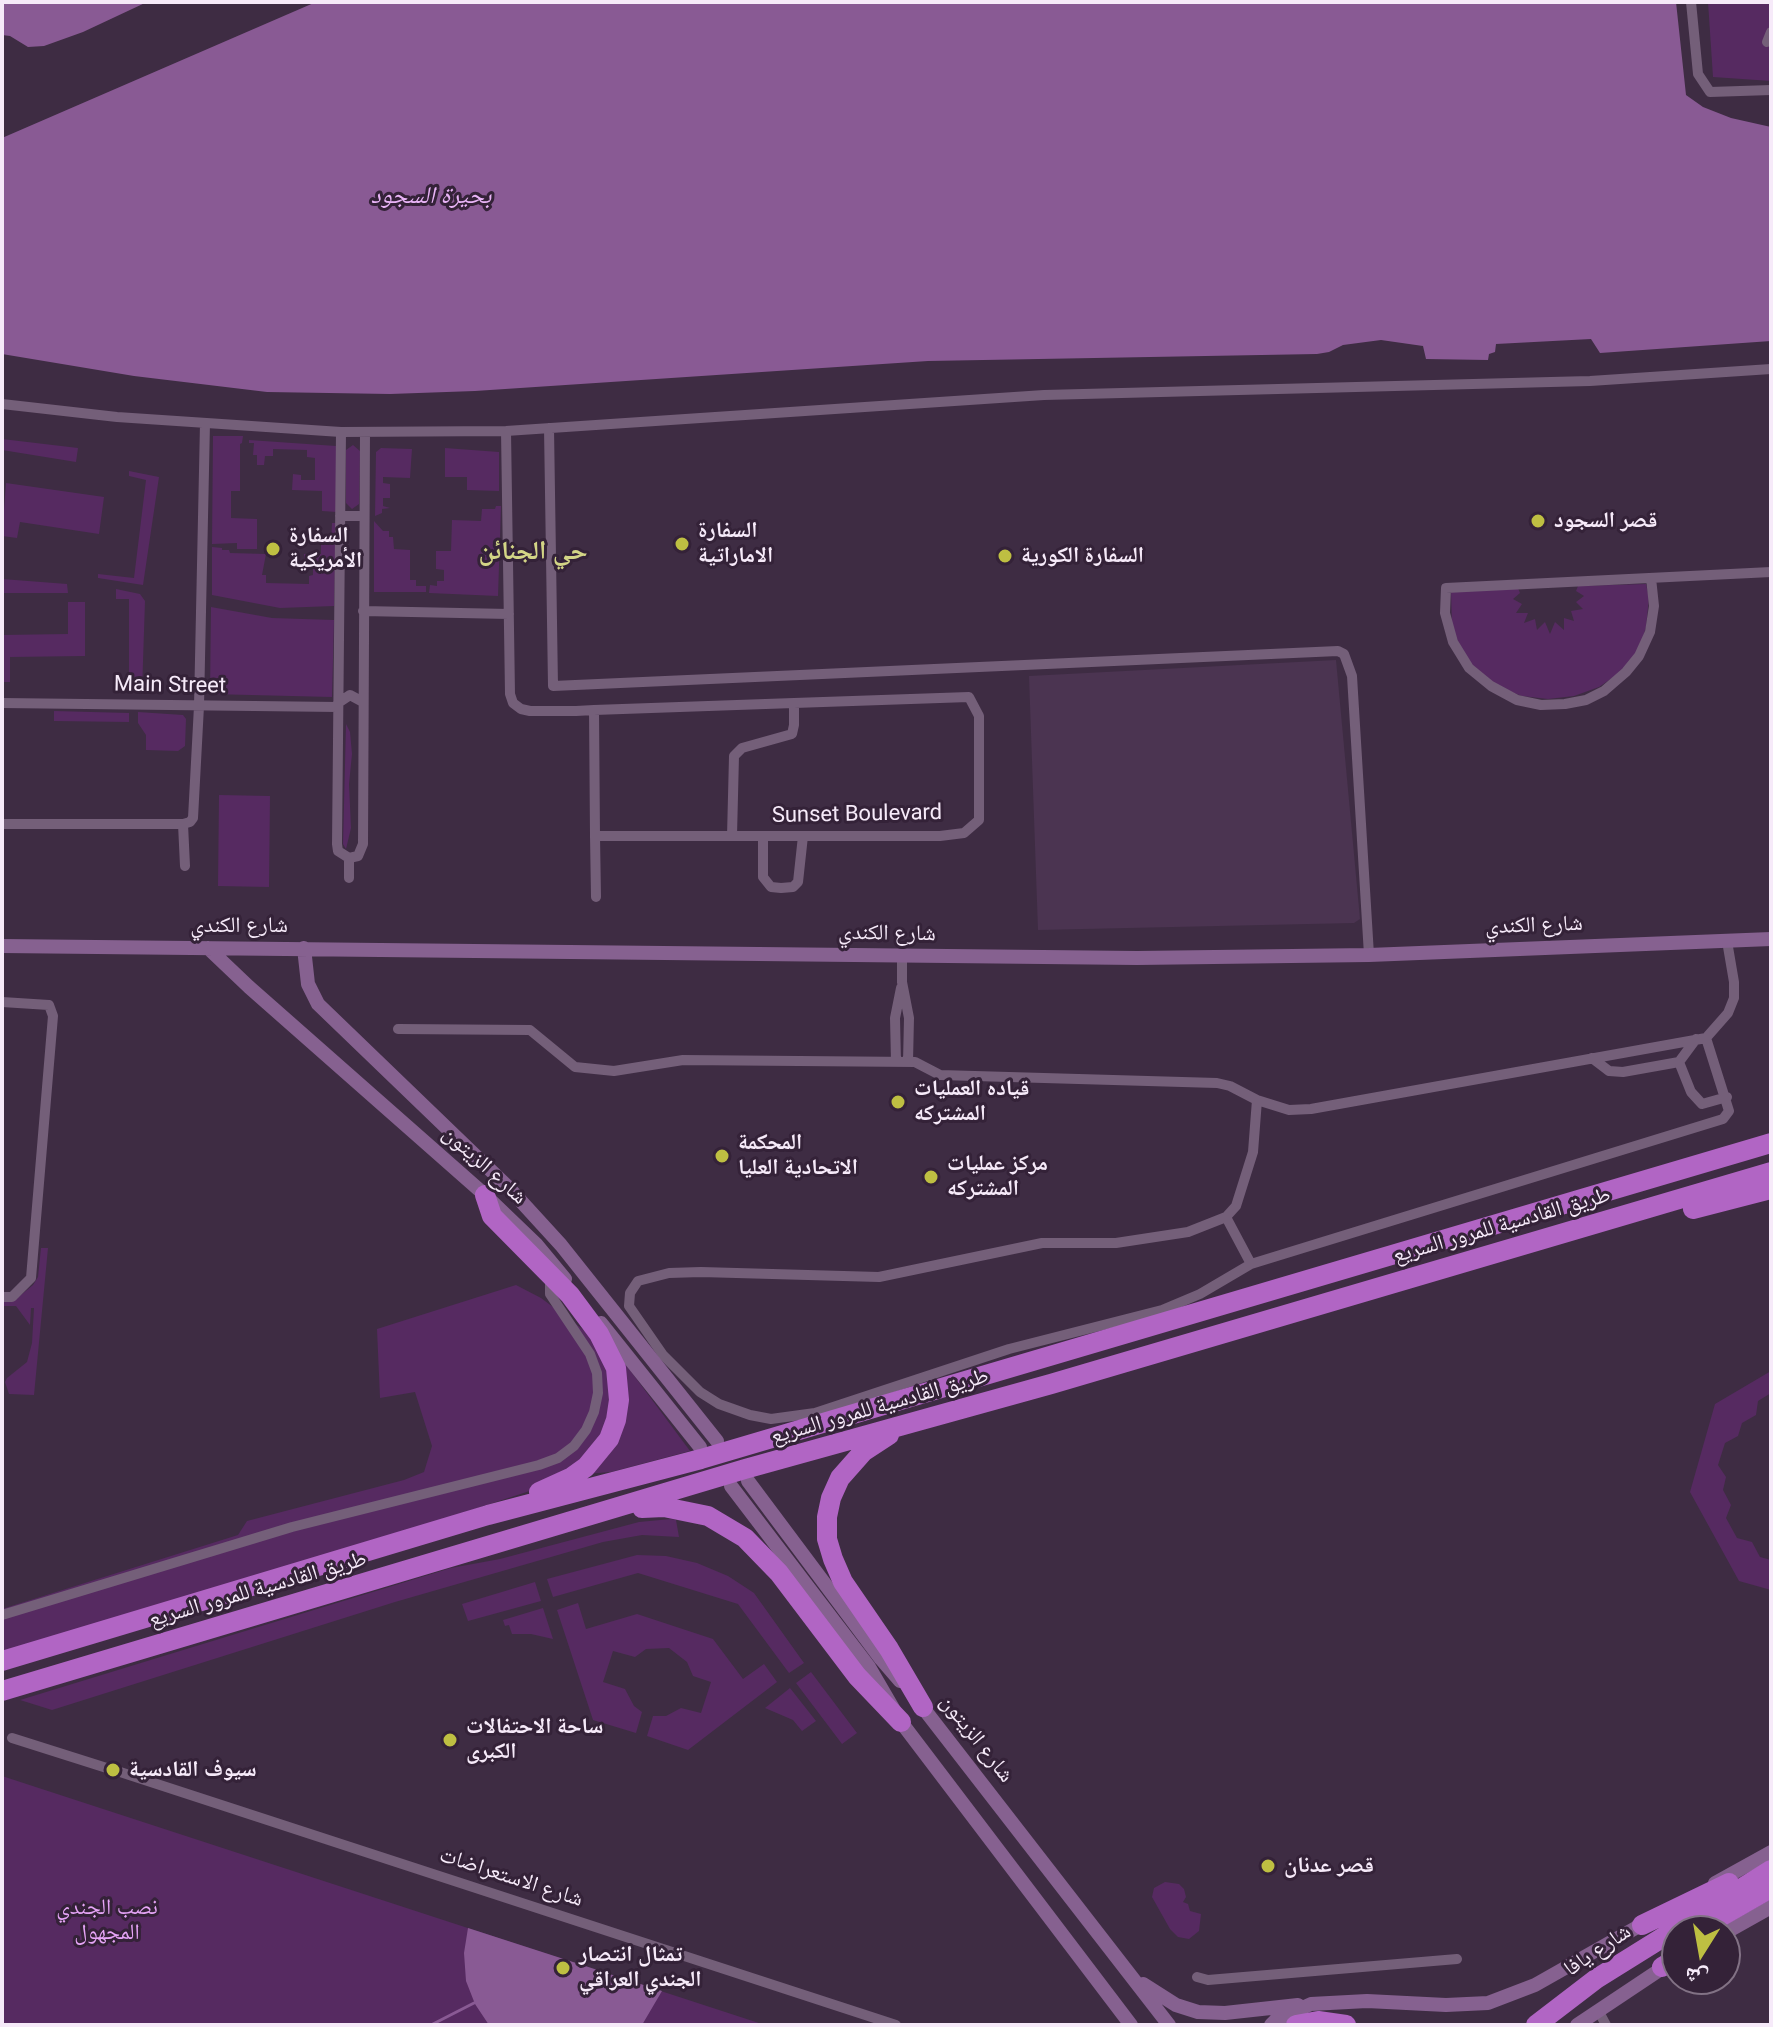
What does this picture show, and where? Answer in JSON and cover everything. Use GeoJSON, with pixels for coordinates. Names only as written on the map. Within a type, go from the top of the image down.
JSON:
{"type":"FeatureCollection","features":[{"type":"Feature","properties":{"kind":"highway","name":"طريق القادسية للمرور السريع"},"geometry":{"type":"LineString","coordinates":[[2,1661],[724,1445],[1195,1315],[1766,1145]]}},
{"type":"Feature","properties":{"kind":"highway","name":"طريق القادسية للمرور السريع"},"geometry":{"type":"LineString","coordinates":[[2,1691],[606,1512],[724,1482],[907,1424],[1771,1172]]}},
{"type":"Feature","properties":{"kind":"highway"},"geometry":{"type":"LineString","coordinates":[[1533,1243],[1771,1189]]}},
{"type":"Feature","properties":{"kind":"highway"},"geometry":{"type":"LineString","coordinates":[[485,1195],[492,1216],[545,1264],[584,1314],[610,1353],[618,1384],[616,1420],[609,1439],[586,1467],[572,1477],[488,1515]]}},
{"type":"Feature","properties":{"kind":"highway"},"geometry":{"type":"LineString","coordinates":[[907,1424],[863,1452],[840,1478],[831,1498],[827,1539],[848,1590],[889,1649],[923,1707]]}},
{"type":"Feature","properties":{"kind":"highway"},"geometry":{"type":"LineString","coordinates":[[606,1512],[650,1506],[687,1510],[708,1516],[735,1531],[763,1555],[857,1676],[897,1714]]}},
{"type":"Feature","properties":{"kind":"highway"},"geometry":{"type":"LineString","coordinates":[[1642,1925],[1771,1861]]}},
{"type":"Feature","properties":{"kind":"highway","name":"شارع يافا"},"geometry":{"type":"LineString","coordinates":[[1536,2025],[1608,1971],[1771,1870]]}},
{"type":"Feature","properties":{"kind":"highway"},"geometry":{"type":"LineString","coordinates":[[1724,1915],[1771,1888]]}},
{"type":"Feature","properties":{"kind":"highway"},"geometry":{"type":"LineString","coordinates":[[1741,1920],[1771,1900]]}},
{"type":"Feature","properties":{"kind":"highway","name":"شارع يافا"},"geometry":{"type":"LineString","coordinates":[[1556,2025],[1661,1952]]}},
{"type":"Feature","properties":{"kind":"highway"},"geometry":{"type":"LineString","coordinates":[[1296,2025],[1318,2021],[1346,2025]]}},
{"type":"Feature","properties":{"kind":"main road","name":"شارع الكندي"},"geometry":{"type":"LineString","coordinates":[[2,946],[1137,958],[1369,955],[1771,939]]}},
{"type":"Feature","properties":{"kind":"main road","name":"شارع الزيتون"},"geometry":{"type":"LineString","coordinates":[[208,948],[485,1195]]}},
{"type":"Feature","properties":{"kind":"main road","name":"شارع الزيتون"},"geometry":{"type":"LineString","coordinates":[[304,948],[308,984],[318,1004],[508,1187],[561,1245],[724,1445]]}},
{"type":"Feature","properties":{"kind":"main road"},"geometry":{"type":"LineString","coordinates":[[561,1245],[545,1264],[701,1453]]}},
{"type":"Feature","properties":{"kind":"main road","name":"شارع الزيتون"},"geometry":{"type":"LineString","coordinates":[[746,1475],[881,1659],[923,1707],[1169,2025]]}},
{"type":"Feature","properties":{"kind":"main road"},"geometry":{"type":"LineString","coordinates":[[724,1482],[869,1667],[897,1714],[1131,2025]]}},
{"type":"Feature","properties":{"kind":"main road"},"geometry":{"type":"LineString","coordinates":[[897,1714],[887,1691],[889,1683],[898,1683],[908,1690]]}},
{"type":"Feature","properties":{"kind":"main road"},"geometry":{"type":"LineString","coordinates":[[1128,1970],[1152,1991],[1176,2005],[1198,2012],[1225,2013],[1367,2001],[1446,2005],[1488,2003],[1535,1985],[1771,1852]]}},
{"type":"Feature","properties":{"kind":"main road"},"geometry":{"type":"LineString","coordinates":[[1741,1923],[1771,1907]]}},
{"type":"Feature","properties":{"kind":"main road"},"geometry":{"type":"LineString","coordinates":[[1577,2025],[1661,1968]]}},
{"type":"Feature","properties":{"kind":"main road"},"geometry":{"type":"LineString","coordinates":[[1271,2025],[1311,2004]]}},
{"type":"Feature","properties":{"kind":"street"},"geometry":{"type":"LineString","coordinates":[[1691,2],[1698,74],[1710,92],[1771,90]]}},
{"type":"Feature","properties":{"kind":"street"},"geometry":{"type":"LineString","coordinates":[[2,404],[117,417],[341,432],[506,431],[1044,395],[1590,381],[1771,369]]}},
{"type":"Feature","properties":{"kind":"street"},"geometry":{"type":"LineString","coordinates":[[2,824],[183,824],[193,818],[199,706],[205,423]]}},
{"type":"Feature","properties":{"kind":"street"},"geometry":{"type":"LineString","coordinates":[[549,428],[553,686],[1338,651],[1344,654],[1352,676],[1369,955]]}},
{"type":"Feature","properties":{"kind":"street","name":"Sunset Boulevard"},"geometry":{"type":"LineString","coordinates":[[506,431],[510,694],[513,703],[521,709],[594,710],[969,697],[979,716],[979,820],[964,833],[940,836],[595,836]]}},
{"type":"Feature","properties":{"kind":"street"},"geometry":{"type":"LineString","coordinates":[[341,432],[340,516],[353,612],[349,708],[363,844],[358,856],[349,858],[338,851],[337,844],[349,708],[353,612],[364,516],[365,433]]}},
{"type":"Feature","properties":{"kind":"street"},"geometry":{"type":"LineString","coordinates":[[340,516],[364,516]]}},
{"type":"Feature","properties":{"kind":"street"},"geometry":{"type":"LineString","coordinates":[[1651,578],[1654,606],[1650,632],[1639,656],[1604,691],[1586,700],[1565,704],[1541,705],[1517,700],[1491,686],[1469,668],[1453,642],[1445,613],[1446,588],[1771,572]]}},
{"type":"Feature","properties":{"kind":"street"},"geometry":{"type":"LineString","coordinates":[[353,612],[509,614]]}},
{"type":"Feature","properties":{"kind":"street","name":"Main Street"},"geometry":{"type":"LineString","coordinates":[[2,703],[349,708]]}},
{"type":"Feature","properties":{"kind":"street"},"geometry":{"type":"LineString","coordinates":[[732,836],[734,756],[747,746],[792,734],[794,703]]}},
{"type":"Feature","properties":{"kind":"street"},"geometry":{"type":"LineString","coordinates":[[594,710],[596,897]]}},
{"type":"Feature","properties":{"kind":"street"},"geometry":{"type":"LineString","coordinates":[[183,824],[185,866]]}},
{"type":"Feature","properties":{"kind":"street"},"geometry":{"type":"LineString","coordinates":[[763,836],[763,877],[771,887],[781,888],[793,887],[798,882],[803,836]]}},
{"type":"Feature","properties":{"kind":"street"},"geometry":{"type":"LineString","coordinates":[[349,858],[349,878]]}},
{"type":"Feature","properties":{"kind":"street"},"geometry":{"type":"LineString","coordinates":[[1592,1058],[1609,1071],[1623,1072],[1679,1062],[1728,1013],[1734,998],[1727,941]]}},
{"type":"Feature","properties":{"kind":"street"},"geometry":{"type":"LineString","coordinates":[[902,956],[902,982],[895,1018],[902,1062]]}},
{"type":"Feature","properties":{"kind":"street"},"geometry":{"type":"LineString","coordinates":[[2,1002],[49,1005],[53,1016],[31,1278],[12,1297],[2,1297]]}},
{"type":"Feature","properties":{"kind":"street"},"geometry":{"type":"LineString","coordinates":[[398,1029],[530,1030],[575,1067],[614,1071],[683,1060],[915,1062],[940,1075],[1217,1083],[1289,1110],[1311,1109],[1701,1038]]}},
{"type":"Feature","properties":{"kind":"street"},"geometry":{"type":"LineString","coordinates":[[1257,1100],[1251,1164],[1236,1206],[1226,1217],[1188,1232],[1116,1243],[1042,1243],[879,1277],[669,1273],[638,1281],[630,1293],[629,1306],[663,1355],[700,1392],[719,1404],[771,1419],[815,1413],[1009,1349],[1162,1310],[1184,1302],[1251,1264],[1723,1119],[1729,1111],[1727,1097],[1701,1038]]}},
{"type":"Feature","properties":{"kind":"street"},"geometry":{"type":"LineString","coordinates":[[1679,1062],[1698,1102],[1702,1104],[1727,1097]]}},
{"type":"Feature","properties":{"kind":"street"},"geometry":{"type":"LineString","coordinates":[[1226,1217],[1251,1264]]}},
{"type":"Feature","properties":{"kind":"street"},"geometry":{"type":"LineString","coordinates":[[2,1615],[292,1527],[558,1458],[574,1446],[586,1430],[598,1393],[597,1373],[590,1354],[550,1294],[545,1264]]}},
{"type":"Feature","properties":{"kind":"street","name":"شارع الاستعراضات"},"geometry":{"type":"LineString","coordinates":[[12,1738],[896,2025]]}},
{"type":"Feature","properties":{"kind":"street"},"geometry":{"type":"LineString","coordinates":[[1197,1977],[1208,1980],[1457,1959]]}},
{"type":"Feature","properties":{"kind":"street"},"geometry":{"type":"LineString","coordinates":[[1598,2010],[1606,2025]]}},
{"type":"Feature","properties":{"kind":"shaded area"},"geometry":{"type":"Polygon","coordinates":[[[1336,660],[1360,919],[1354,923],[1038,930],[1029,676],[1336,660]]]}},
{"type":"Feature","properties":{"kind":"green space"},"geometry":{"type":"Polygon","coordinates":[[[1708,2],[1771,2],[1771,81],[1713,77],[1708,2]]]}},
{"type":"Feature","properties":{"kind":"green space"},"geometry":{"type":"Polygon","coordinates":[[[213,436],[243,436],[240,444],[240,491],[231,491],[231,518],[257,519],[257,549],[237,549],[237,543],[212,544],[213,436]]]}},
{"type":"Feature","properties":{"kind":"green space"},"geometry":{"type":"Polygon","coordinates":[[[2,439],[78,448],[76,462],[2,450],[2,439]]]}},
{"type":"Feature","properties":{"kind":"green space"},"geometry":{"type":"Polygon","coordinates":[[[249,440],[336,446],[337,512],[322,511],[322,491],[292,490],[293,474],[301,475],[301,480],[315,480],[315,458],[307,457],[307,450],[273,449],[273,456],[265,456],[264,465],[257,465],[257,455],[253,455],[254,443],[249,443],[249,440]]]}},
{"type":"Feature","properties":{"kind":"green space"},"geometry":{"type":"Polygon","coordinates":[[[353,445],[360,451],[359,504],[352,509],[346,503],[346,450],[353,445]]]}},
{"type":"Feature","properties":{"kind":"green space"},"geometry":{"type":"Polygon","coordinates":[[[381,448],[412,449],[410,478],[383,477],[383,483],[390,484],[390,498],[383,498],[383,506],[390,508],[382,509],[382,513],[375,516],[376,452],[381,448]]]}},
{"type":"Feature","properties":{"kind":"green space"},"geometry":{"type":"Polygon","coordinates":[[[445,448],[499,452],[499,491],[467,490],[467,477],[445,477],[445,448]]]}},
{"type":"Feature","properties":{"kind":"green space"},"geometry":{"type":"Polygon","coordinates":[[[129,471],[159,477],[143,585],[98,578],[98,574],[134,578],[146,480],[129,476],[129,471]]]}},
{"type":"Feature","properties":{"kind":"green space"},"geometry":{"type":"Polygon","coordinates":[[[6,483],[104,497],[99,534],[20,522],[17,538],[2,536],[6,483]]]}},
{"type":"Feature","properties":{"kind":"green space"},"geometry":{"type":"Polygon","coordinates":[[[501,506],[498,596],[429,593],[430,585],[437,586],[437,581],[444,581],[444,570],[436,569],[436,551],[451,551],[452,520],[481,521],[482,509],[495,509],[501,506]]]}},
{"type":"Feature","properties":{"kind":"green space"},"geometry":{"type":"Polygon","coordinates":[[[374,521],[383,531],[389,531],[394,549],[410,550],[410,580],[416,580],[416,586],[426,586],[426,592],[374,592],[374,521]]]}},
{"type":"Feature","properties":{"kind":"green space"},"geometry":{"type":"Polygon","coordinates":[[[332,523],[336,523],[334,606],[280,608],[212,595],[212,547],[229,550],[230,553],[266,554],[262,575],[266,575],[266,583],[309,584],[313,562],[304,561],[304,554],[321,554],[321,543],[331,543],[332,523]]]}},
{"type":"Feature","properties":{"kind":"green space"},"geometry":{"type":"Polygon","coordinates":[[[2,579],[67,584],[68,593],[2,593],[2,579]]]}},
{"type":"Feature","properties":{"kind":"green space"},"geometry":{"type":"Polygon","coordinates":[[[1646,584],[1649,598],[1646,627],[1638,653],[1621,672],[1599,687],[1574,696],[1548,699],[1522,696],[1498,687],[1476,672],[1461,650],[1452,627],[1451,591],[1518,588],[1520,593],[1513,599],[1522,604],[1516,613],[1528,613],[1524,623],[1535,619],[1537,630],[1545,622],[1550,634],[1555,622],[1564,630],[1564,618],[1574,621],[1571,611],[1583,609],[1576,602],[1584,596],[1576,591],[1578,586],[1646,584]]]}},
{"type":"Feature","properties":{"kind":"green space"},"geometry":{"type":"Polygon","coordinates":[[[116,589],[140,594],[145,601],[142,692],[129,692],[129,599],[116,599],[116,589]]]}},
{"type":"Feature","properties":{"kind":"green space"},"geometry":{"type":"Polygon","coordinates":[[[68,602],[85,602],[85,656],[10,657],[10,682],[2,682],[2,635],[68,634],[68,602]]]}},
{"type":"Feature","properties":{"kind":"green space"},"geometry":{"type":"Polygon","coordinates":[[[211,607],[272,618],[334,620],[332,697],[210,694],[211,607]]]}},
{"type":"Feature","properties":{"kind":"green space"},"geometry":{"type":"Polygon","coordinates":[[[54,711],[129,713],[129,722],[54,721],[54,711]]]}},
{"type":"Feature","properties":{"kind":"green space"},"geometry":{"type":"Polygon","coordinates":[[[138,712],[183,715],[186,719],[185,746],[178,751],[146,750],[146,735],[138,723],[138,712]]]}},
{"type":"Feature","properties":{"kind":"green space"},"geometry":{"type":"Polygon","coordinates":[[[346,724],[352,754],[349,784],[351,828],[346,849],[343,844],[346,724]]]}},
{"type":"Feature","properties":{"kind":"green space"},"geometry":{"type":"Polygon","coordinates":[[[219,795],[270,796],[269,887],[218,886],[219,795]]]}},
{"type":"Feature","properties":{"kind":"green space"},"geometry":{"type":"Polygon","coordinates":[[[41,1248],[48,1248],[34,1395],[9,1394],[5,1382],[7,1378],[27,1362],[32,1343],[34,1308],[31,1308],[30,1325],[16,1306],[2,1306],[2,1299],[16,1299],[33,1285],[38,1277],[41,1248]]]}},
{"type":"Feature","properties":{"kind":"green space"},"geometry":{"type":"Polygon","coordinates":[[[516,1285],[541,1298],[621,1358],[690,1451],[611,1472],[571,1475],[392,1536],[2,1656],[2,1609],[238,1535],[247,1521],[424,1472],[432,1446],[415,1392],[380,1398],[377,1329],[516,1285]]]}},
{"type":"Feature","properties":{"kind":"green space"},"geometry":{"type":"Polygon","coordinates":[[[1771,1371],[1771,1393],[1758,1401],[1756,1415],[1742,1423],[1738,1436],[1725,1443],[1718,1465],[1726,1477],[1723,1490],[1731,1505],[1726,1518],[1737,1538],[1752,1542],[1760,1557],[1771,1560],[1771,1590],[1739,1581],[1690,1492],[1715,1404],[1771,1371]]]}},
{"type":"Feature","properties":{"kind":"green space"},"geometry":{"type":"Polygon","coordinates":[[[676,1520],[679,1537],[642,1535],[603,1542],[395,1602],[52,1710],[20,1700],[451,1568],[500,1559],[639,1522],[676,1520]]]}},
{"type":"Feature","properties":{"kind":"green space"},"geometry":{"type":"Polygon","coordinates":[[[637,1555],[666,1556],[697,1563],[728,1576],[754,1593],[804,1663],[789,1673],[738,1604],[638,1573],[553,1597],[547,1579],[637,1555]]]}},
{"type":"Feature","properties":{"kind":"green space"},"geometry":{"type":"Polygon","coordinates":[[[535,1582],[541,1601],[468,1621],[462,1604],[535,1582]]]}},
{"type":"Feature","properties":{"kind":"green space"},"geometry":{"type":"Polygon","coordinates":[[[578,1603],[586,1629],[637,1614],[713,1639],[743,1679],[764,1664],[777,1682],[688,1750],[647,1736],[653,1716],[666,1716],[681,1708],[701,1713],[711,1682],[693,1676],[687,1662],[669,1648],[646,1649],[635,1657],[613,1651],[603,1682],[625,1689],[634,1706],[642,1712],[636,1733],[593,1720],[557,1610],[578,1603]]]}},
{"type":"Feature","properties":{"kind":"green space"},"geometry":{"type":"Polygon","coordinates":[[[543,1608],[553,1639],[512,1634],[509,1625],[505,1626],[503,1620],[543,1608]]]}},
{"type":"Feature","properties":{"kind":"green space"},"geometry":{"type":"Polygon","coordinates":[[[811,1672],[857,1733],[842,1744],[796,1683],[811,1672]]]}},
{"type":"Feature","properties":{"kind":"green space"},"geometry":{"type":"Polygon","coordinates":[[[790,1688],[816,1721],[802,1731],[793,1720],[765,1708],[790,1688]]]}},
{"type":"Feature","properties":{"kind":"green space","name":"نصب الجندي المجهول"},"geometry":{"type":"Polygon","coordinates":[[[2,1776],[765,2025],[2,2025],[2,1776]]]}},
{"type":"Feature","properties":{"kind":"green space"},"geometry":{"type":"Polygon","coordinates":[[[1165,1882],[1179,1884],[1186,1897],[1183,1902],[1188,1904],[1190,1911],[1201,1914],[1199,1931],[1189,1939],[1178,1937],[1170,1929],[1152,1897],[1154,1888],[1165,1882]]]}},
{"type":"Feature","properties":{"kind":"water"},"geometry":{"type":"Polygon","coordinates":[[[2,2],[147,2],[83,32],[44,46],[28,47],[10,36],[2,35],[2,2]]]}},
{"type":"Feature","properties":{"kind":"water","name":"بحيرة السجود"},"geometry":{"type":"Polygon","coordinates":[[[316,2],[1676,2],[1686,95],[1703,107],[1731,118],[1771,127],[1771,341],[1600,353],[1591,339],[1496,344],[1495,352],[1489,354],[1488,360],[1426,359],[1423,346],[1381,340],[1343,345],[1317,354],[928,361],[390,394],[267,392],[134,376],[2,354],[2,138],[316,2]]]}},
{"type":"Feature","properties":{"kind":"water"},"geometry":{"type":"Polygon","coordinates":[[[468,1928],[662,1991],[642,2025],[489,2025],[475,2004],[466,1981],[464,1953],[468,1928]]]}},
{"type":"Feature","properties":{"kind":"waterway"},"geometry":{"type":"LineString","coordinates":[[431,2025],[474,2003]]}},
{"type":"Feature","properties":{"kind":"place","name":"قصر السجود"},"geometry":{"type":"Point","coordinates":[1538,521]}},
{"type":"Feature","properties":{"kind":"place","name":"السفارة الاماراتية"},"geometry":{"type":"Point","coordinates":[682,544]}},
{"type":"Feature","properties":{"kind":"place","name":"السفارة الأمريكية"},"geometry":{"type":"Point","coordinates":[273,549]}},
{"type":"Feature","properties":{"kind":"place","name":"السفارة الكورية"},"geometry":{"type":"Point","coordinates":[1005,556]}},
{"type":"Feature","properties":{"kind":"place","name":"قياده العمليات المشتركه"},"geometry":{"type":"Point","coordinates":[898,1102]}},
{"type":"Feature","properties":{"kind":"place","name":"المحكمة الاتحادية العليا"},"geometry":{"type":"Point","coordinates":[722,1156]}},
{"type":"Feature","properties":{"kind":"place","name":"مركز عمليات المشتركه"},"geometry":{"type":"Point","coordinates":[931,1177]}},
{"type":"Feature","properties":{"kind":"place","name":"ساحة الاحتفالات الكبرى"},"geometry":{"type":"Point","coordinates":[450,1740]}},
{"type":"Feature","properties":{"kind":"place","name":"سيوف القادسية"},"geometry":{"type":"Point","coordinates":[113,1770]}},
{"type":"Feature","properties":{"kind":"place","name":"قصر عدنان"},"geometry":{"type":"Point","coordinates":[1268,1866]}},
{"type":"Feature","properties":{"kind":"place","name":"تمثال انتصار الجندي العراقي"},"geometry":{"type":"Point","coordinates":[563,1968]}},
{"type":"Feature","properties":{"kind":"district","name":"حي الجنائن"},"geometry":{"type":"Point","coordinates":[533,552]}}]}
